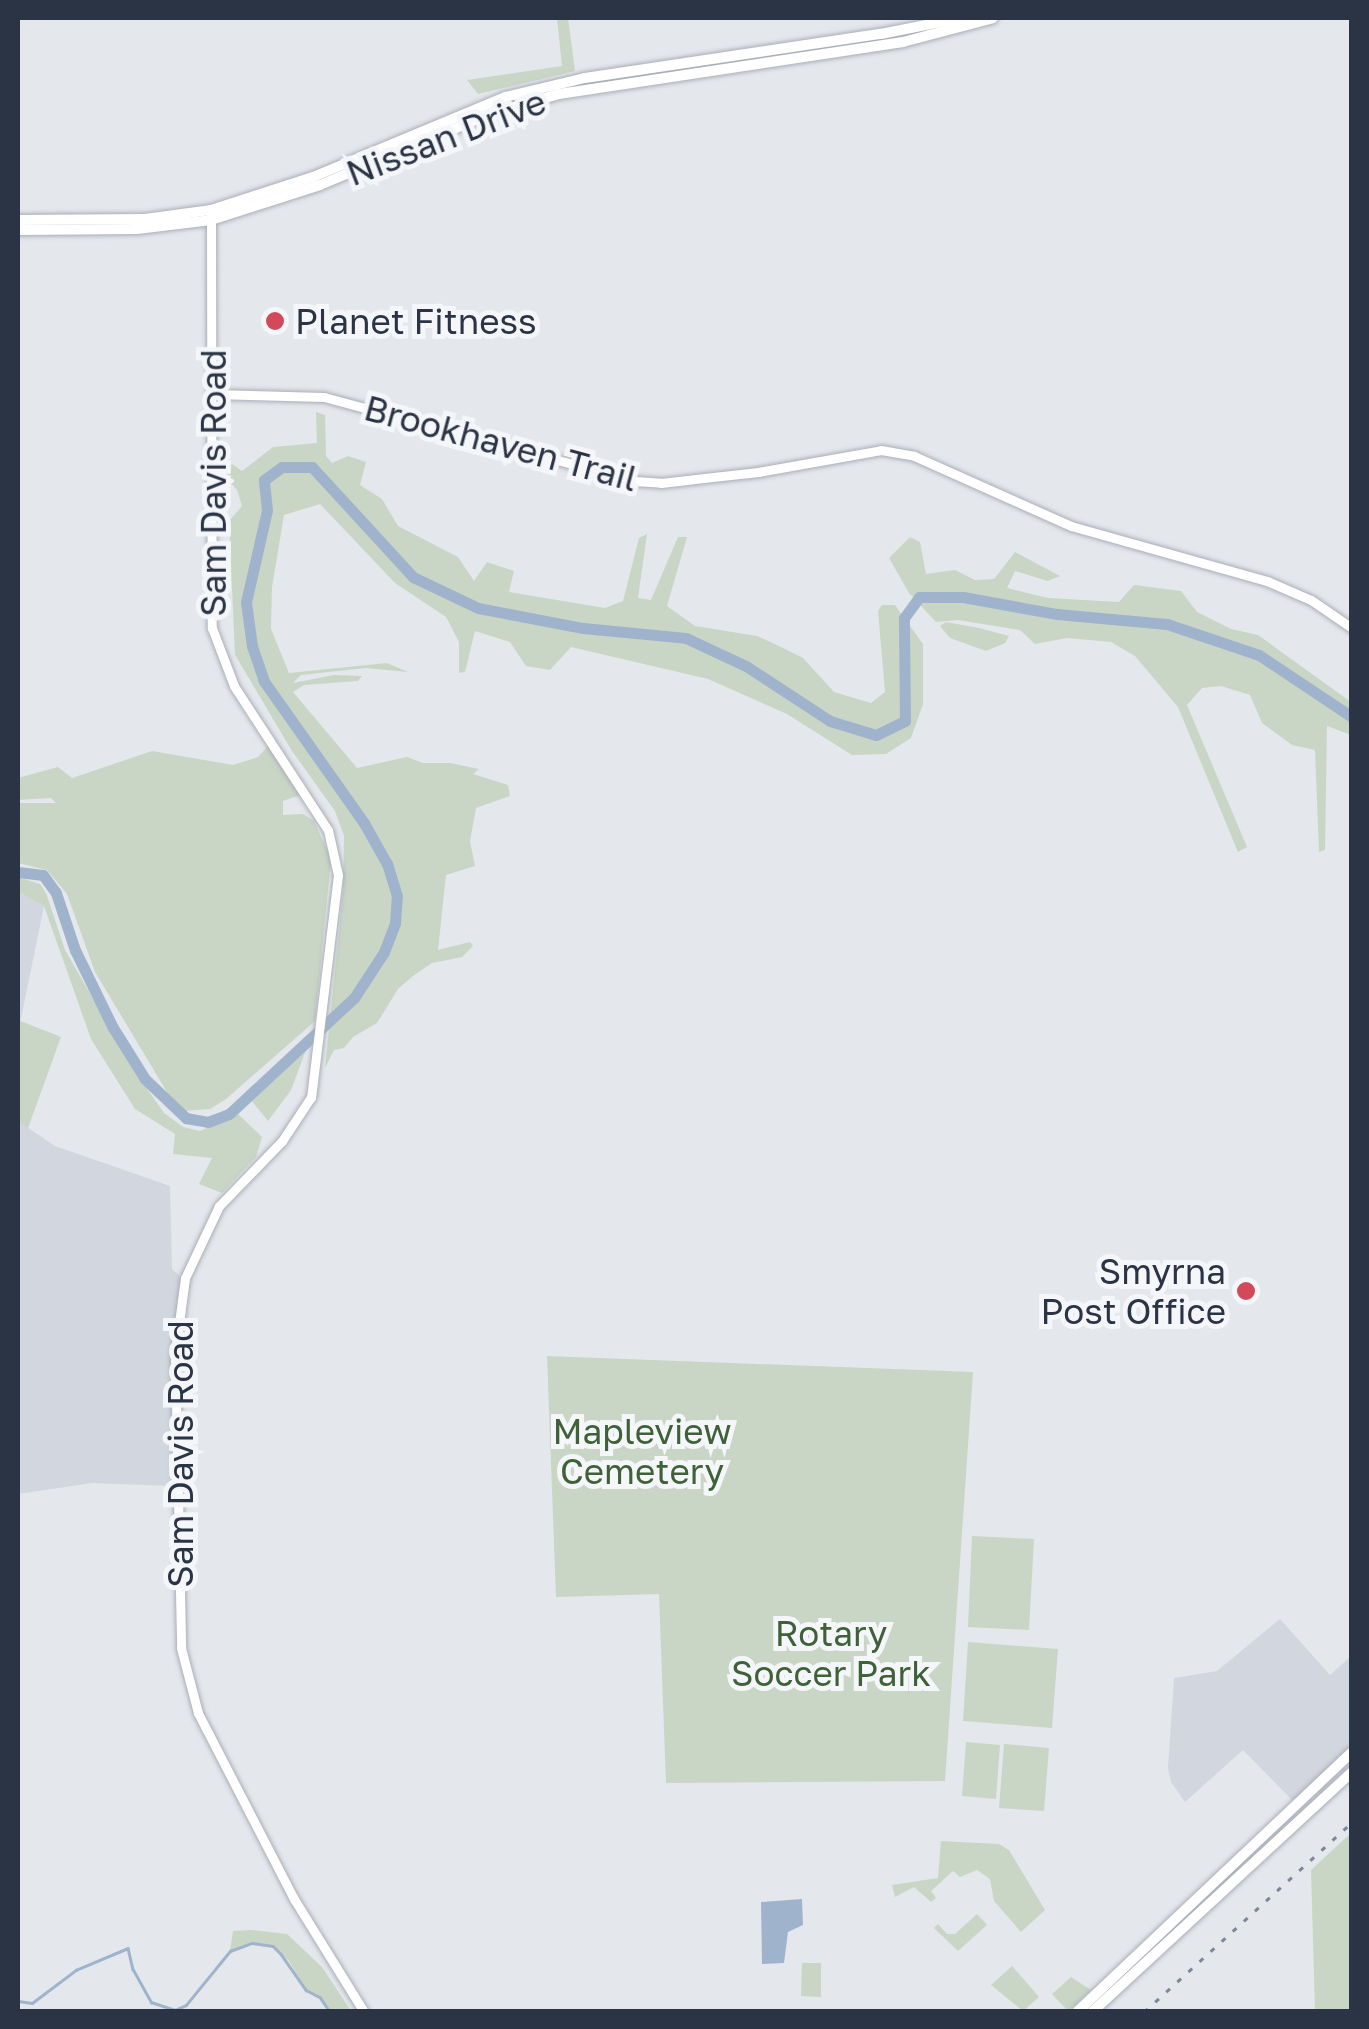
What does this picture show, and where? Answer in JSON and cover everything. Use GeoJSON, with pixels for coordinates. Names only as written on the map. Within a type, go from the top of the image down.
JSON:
{"type":"FeatureCollection","features":[{"type":"Feature","properties":{"kind":"main road","name":"Nissan Drive"},"geometry":{"type":"LineString","coordinates":[[18,220],[211,215],[313,177],[448,119],[540,88],[961,18]]}},
{"type":"Feature","properties":{"kind":"main road","name":"Nissan Drive"},"geometry":{"type":"LineString","coordinates":[[18,230],[137,229],[211,215],[320,185],[490,114],[559,94],[904,42],[994,18]]}},
{"type":"Feature","properties":{"kind":"main road"},"geometry":{"type":"LineString","coordinates":[[1077,2012],[1352,1752]]}},
{"type":"Feature","properties":{"kind":"main road"},"geometry":{"type":"LineString","coordinates":[[1092,2012],[1352,1772]]}},
{"type":"Feature","properties":{"kind":"street","name":"Sam Davis Road"},"geometry":{"type":"LineString","coordinates":[[211,215],[212,628],[234,686],[334,841],[338,875],[318,1066],[306,1110],[282,1141],[226,1198],[204,1232],[186,1278],[175,1353],[180,1628],[186,1678],[198,1714],[296,1902],[364,2012]]}},
{"type":"Feature","properties":{"kind":"street","name":"Brookhaven Trail"},"geometry":{"type":"LineString","coordinates":[[213,394],[324,397],[635,481],[660,483],[758,472],[881,450],[914,456],[1071,526],[1267,582],[1311,600],[1352,628]]}},
{"type":"Feature","properties":{"kind":"shaded area"},"geometry":{"type":"Polygon","coordinates":[[[18,891],[44,906],[18,1033],[18,891]]]}},
{"type":"Feature","properties":{"kind":"shaded area"},"geometry":{"type":"Polygon","coordinates":[[[18,1121],[55,1146],[170,1186],[172,1269],[182,1278],[171,1347],[172,1486],[92,1483],[18,1494],[18,1121]]]}},
{"type":"Feature","properties":{"kind":"shaded area"},"geometry":{"type":"Polygon","coordinates":[[[1280,1619],[1330,1675],[1351,1656],[1351,1746],[1293,1801],[1243,1750],[1185,1802],[1171,1782],[1168,1768],[1174,1678],[1217,1671],[1280,1619]]]}},
{"type":"Feature","properties":{"kind":"green space"},"geometry":{"type":"Polygon","coordinates":[[[557,18],[568,18],[575,71],[478,94],[467,80],[562,66],[557,18]]]}},
{"type":"Feature","properties":{"kind":"green space"},"geometry":{"type":"Polygon","coordinates":[[[316,412],[325,415],[326,456],[332,463],[348,456],[366,462],[360,485],[382,499],[398,526],[458,557],[474,581],[487,562],[514,571],[509,592],[605,608],[623,601],[639,538],[647,534],[638,598],[651,600],[678,537],[687,537],[667,606],[695,626],[757,636],[779,646],[803,658],[834,692],[871,703],[885,692],[878,611],[882,605],[895,605],[923,644],[923,704],[911,738],[886,754],[852,755],[787,714],[708,679],[571,647],[550,670],[526,666],[510,642],[475,631],[465,672],[459,673],[459,642],[446,617],[395,583],[320,504],[284,515],[272,587],[271,629],[289,673],[387,663],[408,672],[366,668],[301,675],[293,683],[334,675],[362,676],[358,681],[304,685],[293,692],[357,768],[407,757],[423,763],[450,763],[479,769],[473,774],[508,785],[510,796],[476,808],[470,841],[475,866],[446,875],[438,950],[470,942],[473,946],[462,957],[432,963],[413,976],[398,989],[377,1023],[353,1037],[344,1048],[334,1050],[325,1068],[343,892],[344,836],[335,811],[292,751],[235,655],[229,521],[242,506],[237,490],[225,476],[232,464],[242,471],[273,447],[317,443],[316,412]]]}},
{"type":"Feature","properties":{"kind":"green space"},"geometry":{"type":"Polygon","coordinates":[[[910,537],[920,542],[926,574],[955,570],[975,580],[994,579],[1015,552],[1060,576],[1048,581],[1015,571],[1007,588],[1048,598],[1119,602],[1134,585],[1181,591],[1197,612],[1231,629],[1258,635],[1351,702],[1351,735],[1327,726],[1325,850],[1319,852],[1315,750],[1292,745],[1262,723],[1250,695],[1221,686],[1202,688],[1187,705],[1247,847],[1238,852],[1178,707],[1135,656],[1111,642],[1067,638],[1035,644],[1020,630],[958,620],[936,622],[909,593],[889,558],[910,537]]]}},
{"type":"Feature","properties":{"kind":"green space"},"geometry":{"type":"Polygon","coordinates":[[[946,622],[1009,636],[1005,643],[986,651],[950,638],[940,626],[946,622]]]}},
{"type":"Feature","properties":{"kind":"green space"},"geometry":{"type":"Polygon","coordinates":[[[268,746],[300,795],[283,801],[283,815],[303,814],[314,821],[331,859],[315,1021],[226,1099],[210,1109],[185,1111],[173,1102],[95,972],[67,894],[47,870],[18,863],[18,803],[56,803],[51,798],[18,800],[18,778],[58,767],[72,778],[152,751],[233,765],[258,757],[268,746]]]}},
{"type":"Feature","properties":{"kind":"green space"},"geometry":{"type":"Polygon","coordinates":[[[18,877],[40,884],[46,893],[65,950],[134,1070],[164,1113],[183,1127],[200,1131],[238,1114],[262,1137],[256,1157],[222,1193],[199,1184],[212,1158],[173,1154],[175,1134],[135,1109],[91,1039],[44,906],[18,891],[18,877]]]}},
{"type":"Feature","properties":{"kind":"green space"},"geometry":{"type":"Polygon","coordinates":[[[18,1020],[61,1037],[28,1128],[18,1121],[18,1020]]]}},
{"type":"Feature","properties":{"kind":"green space"},"geometry":{"type":"Polygon","coordinates":[[[306,1050],[291,1090],[268,1121],[251,1100],[306,1050]]]}},
{"type":"Feature","properties":{"kind":"green space","name":"Rotary Soccer Park"},"geometry":{"type":"Polygon","coordinates":[[[547,1356],[973,1372],[945,1781],[666,1783],[659,1594],[556,1597],[547,1356]]]}},
{"type":"Feature","properties":{"kind":"green space"},"geometry":{"type":"Polygon","coordinates":[[[972,1536],[1034,1539],[1029,1630],[968,1627],[972,1536]]]}},
{"type":"Feature","properties":{"kind":"green space"},"geometry":{"type":"Polygon","coordinates":[[[968,1642],[1058,1649],[1052,1728],[963,1721],[968,1642]]]}},
{"type":"Feature","properties":{"kind":"green space"},"geometry":{"type":"Polygon","coordinates":[[[966,1742],[1000,1745],[996,1799],[962,1796],[966,1742]]]}},
{"type":"Feature","properties":{"kind":"green space"},"geometry":{"type":"Polygon","coordinates":[[[1004,1744],[1049,1748],[1044,1811],[999,1808],[1004,1744]]]}},
{"type":"Feature","properties":{"kind":"green space"},"geometry":{"type":"Polygon","coordinates":[[[1351,1833],[1351,2011],[1315,2011],[1311,1870],[1351,1833]]]}},
{"type":"Feature","properties":{"kind":"green space"},"geometry":{"type":"Polygon","coordinates":[[[941,1841],[999,1844],[1009,1850],[1045,1910],[1021,1932],[994,1901],[990,1879],[977,1870],[960,1877],[953,1871],[931,1891],[936,1898],[931,1902],[914,1887],[895,1897],[892,1885],[938,1878],[941,1841]]]}},
{"type":"Feature","properties":{"kind":"green space"},"geometry":{"type":"Polygon","coordinates":[[[977,1914],[987,1925],[958,1951],[934,1928],[938,1924],[947,1934],[955,1934],[977,1914]]]}},
{"type":"Feature","properties":{"kind":"green space"},"geometry":{"type":"Polygon","coordinates":[[[233,1931],[287,1934],[322,1967],[351,2011],[330,2011],[320,1997],[306,1990],[289,1961],[273,1946],[252,1943],[230,1951],[233,1931]]]}},
{"type":"Feature","properties":{"kind":"green space"},"geometry":{"type":"Polygon","coordinates":[[[802,1963],[821,1963],[821,1997],[801,1996],[802,1963]]]}},
{"type":"Feature","properties":{"kind":"green space"},"geometry":{"type":"Polygon","coordinates":[[[1012,1966],[1039,1997],[1023,2011],[991,1985],[1012,1966]]]}},
{"type":"Feature","properties":{"kind":"green space"},"geometry":{"type":"Polygon","coordinates":[[[1071,1977],[1091,1990],[1068,2011],[1052,1994],[1071,1977]]]}},
{"type":"Feature","properties":{"kind":"water"},"geometry":{"type":"Polygon","coordinates":[[[802,1899],[803,1925],[788,1932],[784,1963],[762,1964],[761,1902],[802,1899]]]}},
{"type":"Feature","properties":{"kind":"waterway"},"geometry":{"type":"LineString","coordinates":[[18,872],[43,875],[56,893],[75,950],[112,1026],[145,1079],[186,1118],[208,1122],[229,1114],[354,998],[384,952],[395,923],[397,896],[387,864],[364,823],[264,681],[252,646],[246,602],[267,510],[264,480],[282,467],[312,467],[413,577],[478,608],[583,628],[686,638],[746,666],[830,721],[876,735],[905,721],[904,618],[919,597],[963,597],[1057,614],[1167,624],[1259,655],[1352,717]]}},
{"type":"Feature","properties":{"kind":"waterway"},"geometry":{"type":"LineString","coordinates":[[18,2001],[32,2003],[76,1970],[128,1948],[133,1969],[151,2002],[175,2010],[186,2005],[230,1951],[252,1943],[273,1946],[306,1990],[320,1997],[330,2012]]}},
{"type":"Feature","properties":{"kind":"railway"},"geometry":{"type":"LineString","coordinates":[[1144,2012],[1352,1822]]}},
{"type":"Feature","properties":{"kind":"place","name":"Planet Fitness"},"geometry":{"type":"Point","coordinates":[275,321]}},
{"type":"Feature","properties":{"kind":"place","name":"Smyrna Post Office"},"geometry":{"type":"Point","coordinates":[1246,1291]}},
{"type":"Feature","properties":{"kind":"park label","name":"Mapleview Cemetery"},"geometry":{"type":"Point","coordinates":[642,1451]}}]}
